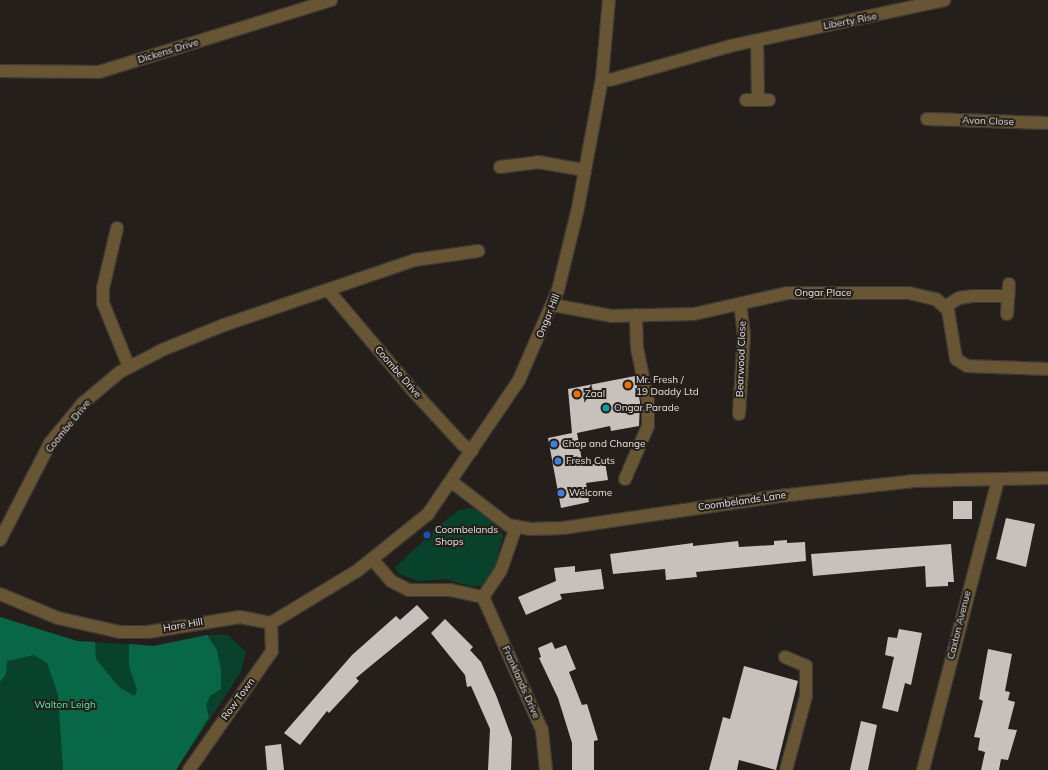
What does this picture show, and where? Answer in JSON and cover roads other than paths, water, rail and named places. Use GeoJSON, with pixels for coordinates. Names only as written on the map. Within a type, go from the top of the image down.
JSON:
{"type":"FeatureCollection","features":[{"type":"Feature","properties":{"kind":"street","name":"Dickens Drive"},"geometry":{"type":"LineString","coordinates":[[0,71],[99,72],[331,0]]}},
{"type":"Feature","properties":{"kind":"street","name":"Ongar Hill"},"geometry":{"type":"LineString","coordinates":[[271,623],[357,571],[428,514],[452,482],[519,380],[552,305],[568,254],[602,78],[609,0]]}},
{"type":"Feature","properties":{"kind":"street","name":"Liberty Rise"},"geometry":{"type":"LineString","coordinates":[[602,78],[610,80],[757,40],[944,0]]}},
{"type":"Feature","properties":{"kind":"street"},"geometry":{"type":"LineString","coordinates":[[746,100],[764,100],[757,40]]}},
{"type":"Feature","properties":{"kind":"street","name":"Avon Close"},"geometry":{"type":"LineString","coordinates":[[928,119],[1048,123]]}},
{"type":"Feature","properties":{"kind":"street"},"geometry":{"type":"LineString","coordinates":[[500,167],[538,162],[584,170]]}},
{"type":"Feature","properties":{"kind":"street"},"geometry":{"type":"LineString","coordinates":[[117,228],[103,288],[103,303],[129,367]]}},
{"type":"Feature","properties":{"kind":"street","name":"Coombe Drive"},"geometry":{"type":"LineString","coordinates":[[0,540],[50,443],[83,403],[129,367],[224,325],[415,260],[478,251]]}},
{"type":"Feature","properties":{"kind":"street"},"geometry":{"type":"LineString","coordinates":[[1007,314],[1009,284]]}},
{"type":"Feature","properties":{"kind":"street","name":"Coombe Drive"},"geometry":{"type":"LineString","coordinates":[[328,290],[416,394],[462,444],[472,450]]}},
{"type":"Feature","properties":{"kind":"street","name":"Ongar Place"},"geometry":{"type":"LineString","coordinates":[[552,305],[611,316],[694,314],[787,293],[909,293],[936,299],[945,307]]}},
{"type":"Feature","properties":{"kind":"street"},"geometry":{"type":"LineString","coordinates":[[1008,296],[974,296],[959,298],[945,307],[952,322],[956,359],[967,366],[1048,369]]}},
{"type":"Feature","properties":{"kind":"street","name":"Bearwood Close"},"geometry":{"type":"LineString","coordinates":[[739,414],[744,335],[740,304]]}},
{"type":"Feature","properties":{"kind":"street"},"geometry":{"type":"LineString","coordinates":[[625,479],[648,426],[648,401],[637,348],[636,315]]}},
{"type":"Feature","properties":{"kind":"street","name":"Coombelands Lane"},"geometry":{"type":"LineString","coordinates":[[452,482],[500,520],[516,527],[563,528],[780,496],[914,481],[998,481],[1048,478]]}},
{"type":"Feature","properties":{"kind":"street","name":"Caxton Avenue"},"geometry":{"type":"LineString","coordinates":[[923,770],[998,481]]}},
{"type":"Feature","properties":{"kind":"street"},"geometry":{"type":"LineString","coordinates":[[372,559],[391,581],[409,590],[450,590],[483,597],[501,570],[516,527]]}},
{"type":"Feature","properties":{"kind":"street","name":"Hare Hill"},"geometry":{"type":"LineString","coordinates":[[0,594],[58,618],[120,632],[148,632],[240,617],[271,623]]}},
{"type":"Feature","properties":{"kind":"street","name":"Franklands Drive"},"geometry":{"type":"LineString","coordinates":[[483,597],[542,730],[546,770]]}},
{"type":"Feature","properties":{"kind":"street","name":"Row Town"},"geometry":{"type":"LineString","coordinates":[[189,770],[272,651],[271,623]]}},
{"type":"Feature","properties":{"kind":"street"},"geometry":{"type":"LineString","coordinates":[[785,658],[806,666],[806,696],[786,770]]}},
{"type":"Feature","properties":{"kind":"place","name":"Mr. Fresh / 19 Daddy Ltd"},"geometry":{"type":"Point","coordinates":[628,385]}},
{"type":"Feature","properties":{"kind":"place","name":"Zaal"},"geometry":{"type":"Point","coordinates":[577,394]}},
{"type":"Feature","properties":{"kind":"place","name":"Ongar Parade"},"geometry":{"type":"Point","coordinates":[606,408]}},
{"type":"Feature","properties":{"kind":"place","name":"Chop and Change"},"geometry":{"type":"Point","coordinates":[554,444]}},
{"type":"Feature","properties":{"kind":"place","name":"Fresh Cuts"},"geometry":{"type":"Point","coordinates":[558,461]}},
{"type":"Feature","properties":{"kind":"place","name":"Welcome"},"geometry":{"type":"Point","coordinates":[561,493]}},
{"type":"Feature","properties":{"kind":"place","name":"Coombelands Shops"},"geometry":{"type":"Point","coordinates":[427,535]}},
{"type":"Feature","properties":{"kind":"park label","name":"Walton Leigh"},"geometry":{"type":"Point","coordinates":[65,705]}}]}
